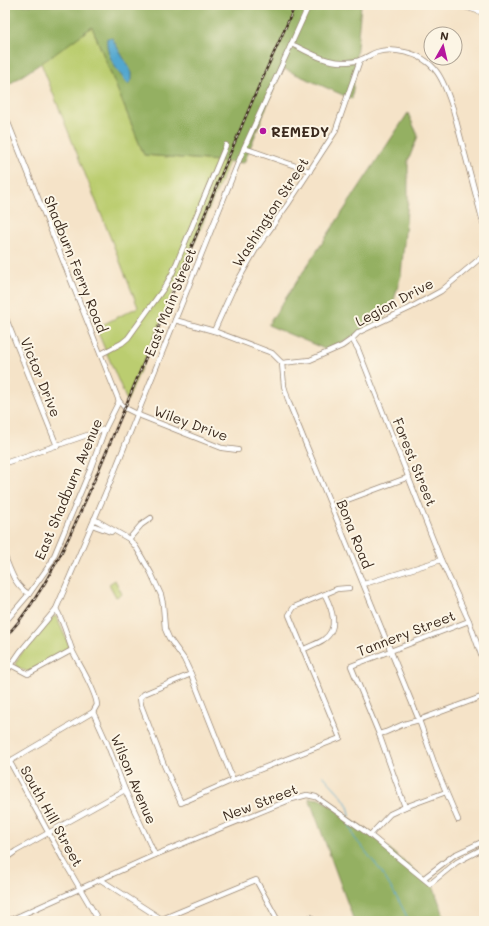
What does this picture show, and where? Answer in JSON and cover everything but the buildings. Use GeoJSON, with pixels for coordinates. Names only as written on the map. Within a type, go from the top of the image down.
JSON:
{"type":"FeatureCollection","features":[{"type":"Feature","properties":{"kind":"street","name":"East Main Street"},"geometry":{"type":"LineString","coordinates":[[5,674],[20,652],[56,609],[137,415],[244,148],[309,5]]}},
{"type":"Feature","properties":{"kind":"street"},"geometry":{"type":"LineString","coordinates":[[459,5],[484,13]]}},
{"type":"Feature","properties":{"kind":"street"},"geometry":{"type":"LineString","coordinates":[[290,44],[325,60],[344,62],[360,60],[377,52],[389,50],[419,56],[430,63],[447,90],[484,226]]}},
{"type":"Feature","properties":{"kind":"street","name":"Washington Street"},"geometry":{"type":"LineString","coordinates":[[214,331],[232,291],[256,249],[335,132],[360,60]]}},
{"type":"Feature","properties":{"kind":"street","name":"Shadburn Ferry Road"},"geometry":{"type":"LineString","coordinates":[[5,115],[119,401],[125,408],[137,415]]}},
{"type":"Feature","properties":{"kind":"street"},"geometry":{"type":"LineString","coordinates":[[101,354],[122,343],[128,338],[164,288],[172,274],[226,145]]}},
{"type":"Feature","properties":{"kind":"street"},"geometry":{"type":"LineString","coordinates":[[244,148],[310,171]]}},
{"type":"Feature","properties":{"kind":"street","name":"Legion Drive"},"geometry":{"type":"LineString","coordinates":[[352,339],[359,332],[410,308],[441,291],[484,255]]}},
{"type":"Feature","properties":{"kind":"street","name":"Victor Drive"},"geometry":{"type":"LineString","coordinates":[[5,316],[57,446]]}},
{"type":"Feature","properties":{"kind":"street"},"geometry":{"type":"LineString","coordinates":[[175,320],[214,331],[272,354],[282,363],[310,360],[342,346],[352,339]]}},
{"type":"Feature","properties":{"kind":"street","name":"Forest Street"},"geometry":{"type":"LineString","coordinates":[[352,339],[358,349],[441,560],[469,621],[484,664]]}},
{"type":"Feature","properties":{"kind":"street","name":"Bona Road"},"geometry":{"type":"LineString","coordinates":[[282,363],[284,386],[289,403],[364,584],[458,820]]}},
{"type":"Feature","properties":{"kind":"street","name":"East Shadburn Avenue"},"geometry":{"type":"LineString","coordinates":[[5,622],[29,594],[51,563],[90,470],[105,428],[119,401]]}},
{"type":"Feature","properties":{"kind":"street","name":"Wiley Drive"},"geometry":{"type":"LineString","coordinates":[[137,415],[222,448],[238,450]]}},
{"type":"Feature","properties":{"kind":"street"},"geometry":{"type":"LineString","coordinates":[[5,463],[105,428]]}},
{"type":"Feature","properties":{"kind":"street"},"geometry":{"type":"LineString","coordinates":[[331,506],[409,477]]}},
{"type":"Feature","properties":{"kind":"street"},"geometry":{"type":"LineString","coordinates":[[129,539],[141,525],[151,518]]}},
{"type":"Feature","properties":{"kind":"street"},"geometry":{"type":"LineString","coordinates":[[94,519],[129,539],[136,547],[154,580],[161,595],[165,628],[169,638],[184,658],[233,780]]}},
{"type":"Feature","properties":{"kind":"street"},"geometry":{"type":"LineString","coordinates":[[92,525],[121,535]]}},
{"type":"Feature","properties":{"kind":"street"},"geometry":{"type":"LineString","coordinates":[[5,557],[16,582],[21,589],[29,594]]}},
{"type":"Feature","properties":{"kind":"street"},"geometry":{"type":"LineString","coordinates":[[364,584],[441,560]]}},
{"type":"Feature","properties":{"kind":"street"},"geometry":{"type":"LineString","coordinates":[[191,674],[144,694],[140,698],[164,765],[181,802],[340,738],[289,615],[294,607],[337,589],[349,588]]}},
{"type":"Feature","properties":{"kind":"street"},"geometry":{"type":"LineString","coordinates":[[303,650],[330,634],[334,615],[325,595]]}},
{"type":"Feature","properties":{"kind":"street"},"geometry":{"type":"LineString","coordinates":[[7,763],[93,712],[97,705],[91,688],[72,650],[56,609]]}},
{"type":"Feature","properties":{"kind":"street","name":"Tannery Street"},"geometry":{"type":"LineString","coordinates":[[379,734],[351,666],[469,621]]}},
{"type":"Feature","properties":{"kind":"street"},"geometry":{"type":"LineString","coordinates":[[11,665],[28,674],[72,650]]}},
{"type":"Feature","properties":{"kind":"street"},"geometry":{"type":"LineString","coordinates":[[405,806],[379,734],[484,696]]}},
{"type":"Feature","properties":{"kind":"street","name":"Wilson Avenue"},"geometry":{"type":"LineString","coordinates":[[93,712],[125,790],[155,855]]}},
{"type":"Feature","properties":{"kind":"street","name":"South Hill Street"},"geometry":{"type":"LineString","coordinates":[[5,753],[7,763],[99,921]]}},
{"type":"Feature","properties":{"kind":"street"},"geometry":{"type":"LineString","coordinates":[[5,859],[16,851],[125,790]]}},
{"type":"Feature","properties":{"kind":"street"},"geometry":{"type":"LineString","coordinates":[[370,835],[390,814],[405,806],[446,792]]}},
{"type":"Feature","properties":{"kind":"street","name":"New Street"},"geometry":{"type":"LineString","coordinates":[[101,880],[155,855],[308,795],[316,797],[370,835],[430,884],[457,862],[484,848]]}},
{"type":"Feature","properties":{"kind":"street"},"geometry":{"type":"LineString","coordinates":[[424,878],[454,855],[484,841]]}},
{"type":"Feature","properties":{"kind":"street"},"geometry":{"type":"LineString","coordinates":[[101,880],[162,920],[256,880],[278,921]]}},
{"type":"Feature","properties":{"kind":"street","name":"South Hill Street"},"geometry":{"type":"LineString","coordinates":[[81,888],[101,880]]}},
{"type":"Feature","properties":{"kind":"street"},"geometry":{"type":"LineString","coordinates":[[8,921],[81,888]]}},
{"type":"Feature","properties":{"kind":"street"},"geometry":{"type":"LineString","coordinates":[[299,921],[311,917],[315,921]]}},
{"type":"Feature","properties":{"kind":"green space"},"geometry":{"type":"Polygon","coordinates":[[[5,5],[361,5],[352,99],[282,68],[244,163],[144,155],[92,27],[55,54],[5,87],[5,5]]]}},
{"type":"Feature","properties":{"kind":"green space"},"geometry":{"type":"Polygon","coordinates":[[[92,27],[144,155],[229,162],[127,401],[96,328],[138,307],[41,63],[92,27]]]}},
{"type":"Feature","properties":{"kind":"green space"},"geometry":{"type":"Polygon","coordinates":[[[408,113],[418,136],[408,161],[408,200],[401,275],[394,300],[383,320],[327,350],[268,325],[408,113]]]}},
{"type":"Feature","properties":{"kind":"green space"},"geometry":{"type":"Polygon","coordinates":[[[115,580],[122,594],[116,597],[109,584],[115,580]]]}},
{"type":"Feature","properties":{"kind":"green space"},"geometry":{"type":"Polygon","coordinates":[[[56,616],[69,645],[67,651],[28,672],[17,667],[15,664],[18,658],[32,639],[53,617],[56,616]]]}},
{"type":"Feature","properties":{"kind":"green space"},"geometry":{"type":"Polygon","coordinates":[[[309,798],[321,799],[373,836],[433,886],[446,921],[354,921],[309,798]]]}},
{"type":"Feature","properties":{"kind":"water"},"geometry":{"type":"Polygon","coordinates":[[[107,38],[112,38],[132,73],[132,80],[128,84],[116,69],[110,57],[107,38]]]}},
{"type":"Feature","properties":{"kind":"waterway"},"geometry":{"type":"LineString","coordinates":[[323,775],[344,799],[350,816]]}},
{"type":"Feature","properties":{"kind":"waterway"},"geometry":{"type":"LineString","coordinates":[[349,823],[354,837],[381,871],[409,921]]}},
{"type":"Feature","properties":{"kind":"railway"},"geometry":{"type":"LineString","coordinates":[[5,638],[34,600],[58,560],[68,539],[150,349],[232,149],[295,5]]}},
{"type":"Feature","properties":{"kind":"place","name":"REMEDY"},"geometry":{"type":"Point","coordinates":[263,131]}}]}
